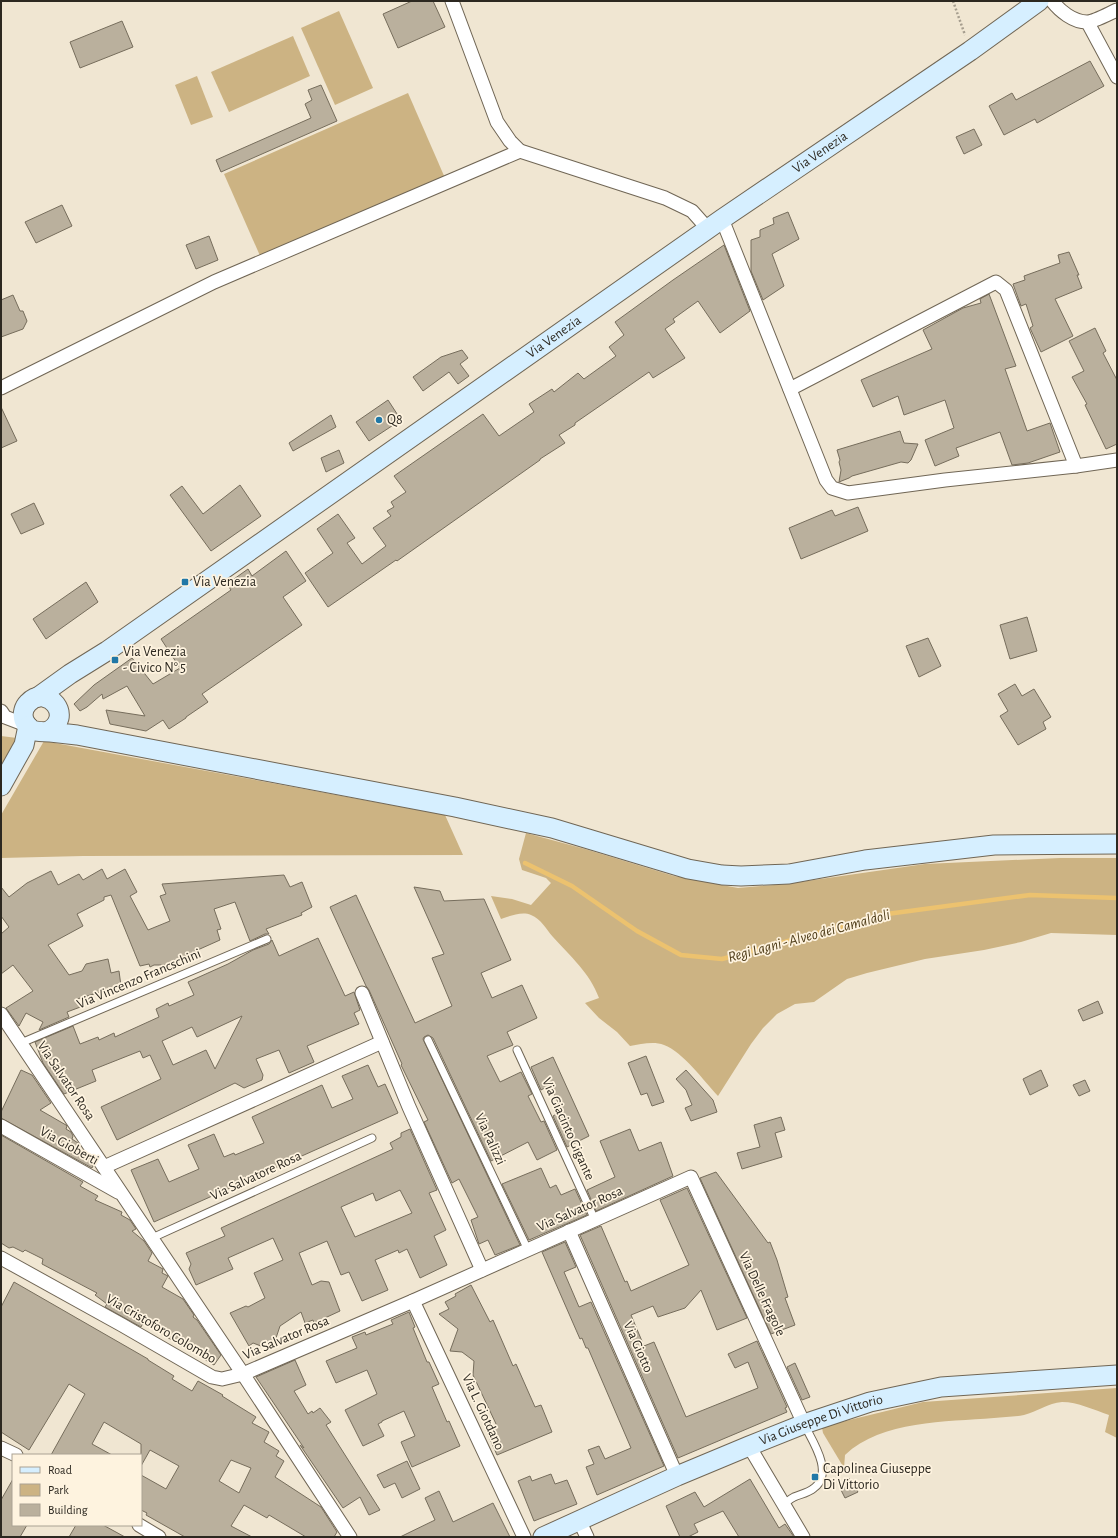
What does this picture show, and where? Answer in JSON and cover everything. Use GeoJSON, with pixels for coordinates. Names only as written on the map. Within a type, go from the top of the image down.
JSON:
{"type":"FeatureCollection","features":[{"type":"Feature","properties":{"kind":"street"},"geometry":{"type":"LineString","coordinates":[[452,1],[496,122],[510,141],[520,151],[665,198],[715,224],[790,390],[826,480],[832,488],[848,493],[1117,460]]}},
{"type":"Feature","properties":{"kind":"street","name":"Via Venezia"},"geometry":{"type":"LineString","coordinates":[[32,701],[119,642],[715,224],[970,51],[1039,1]]}},
{"type":"Feature","properties":{"kind":"street"},"geometry":{"type":"LineString","coordinates":[[1052,1],[1060,11],[1078,20],[1088,22],[1117,10]]}},
{"type":"Feature","properties":{"kind":"street"},"geometry":{"type":"LineString","coordinates":[[1088,22],[1117,77]]}},
{"type":"Feature","properties":{"kind":"street"},"geometry":{"type":"LineString","coordinates":[[1,388],[214,282],[520,151]]}},
{"type":"Feature","properties":{"kind":"street"},"geometry":{"type":"LineString","coordinates":[[790,390],[996,282],[1006,290],[1076,466]]}},
{"type":"Feature","properties":{"kind":"street"},"geometry":{"type":"LineString","coordinates":[[43,725],[70,674]]}},
{"type":"Feature","properties":{"kind":"street"},"geometry":{"type":"LineString","coordinates":[[1,786],[24,745],[58,708],[50,699],[32,701],[2,715]]}},
{"type":"Feature","properties":{"kind":"street"},"geometry":{"type":"LineString","coordinates":[[32,701],[23,715],[43,725]]}},
{"type":"Feature","properties":{"kind":"street"},"geometry":{"type":"LineString","coordinates":[[2,715],[78,735],[316,780],[552,828],[688,869],[722,875],[742,876],[789,874],[865,860],[994,845],[1117,844]]}},
{"type":"Feature","properties":{"kind":"street"},"geometry":{"type":"LineString","coordinates":[[362,993],[409,1107],[482,1270]]}},
{"type":"Feature","properties":{"kind":"street","name":"Via Salvator Rosa"},"geometry":{"type":"LineString","coordinates":[[1,1014],[243,1374],[413,1301],[691,1177]]}},
{"type":"Feature","properties":{"kind":"street"},"geometry":{"type":"LineString","coordinates":[[104,1167],[382,1042]]}},
{"type":"Feature","properties":{"kind":"street","name":"Via Gioberti"},"geometry":{"type":"LineString","coordinates":[[1,1126],[122,1194]]}},
{"type":"Feature","properties":{"kind":"street","name":"Via Delle Fragole"},"geometry":{"type":"LineString","coordinates":[[691,1177],[804,1424]]}},
{"type":"Feature","properties":{"kind":"street","name":"Via Giotto"},"geometry":{"type":"LineString","coordinates":[[569,1231],[677,1476]]}},
{"type":"Feature","properties":{"kind":"street","name":"Via Cristoforo Colombo"},"geometry":{"type":"LineString","coordinates":[[1,1258],[212,1377],[222,1379],[243,1374]]}},
{"type":"Feature","properties":{"kind":"street","name":"Via L. Giotdano"},"geometry":{"type":"LineString","coordinates":[[413,1301],[524,1537]]}},
{"type":"Feature","properties":{"kind":"street"},"geometry":{"type":"LineString","coordinates":[[243,1374],[350,1537]]}},
{"type":"Feature","properties":{"kind":"street","name":"Via Giuseppe Di Vittorio"},"geometry":{"type":"LineString","coordinates":[[543,1537],[677,1476],[749,1446],[804,1424],[870,1402],[942,1387],[1117,1375]]}},
{"type":"Feature","properties":{"kind":"street"},"geometry":{"type":"LineString","coordinates":[[749,1446],[803,1537]]}},
{"type":"Feature","properties":{"kind":"street"},"geometry":{"type":"LineString","coordinates":[[1,1448],[14,1454]]}},
{"type":"Feature","properties":{"kind":"street"},"geometry":{"type":"LineString","coordinates":[[579,1520],[587,1537]]}},
{"type":"Feature","properties":{"kind":"street"},"geometry":{"type":"LineString","coordinates":[[141,1526],[159,1537]]}},
{"type":"Feature","properties":{"kind":"lane","name":"Via Vincenzo Francschini"},"geometry":{"type":"LineString","coordinates":[[21,1043],[267,939]]}},
{"type":"Feature","properties":{"kind":"lane","name":"Via Palizzi"},"geometry":{"type":"LineString","coordinates":[[428,1040],[528,1250]]}},
{"type":"Feature","properties":{"kind":"lane","name":"Via Giacinto Gigante"},"geometry":{"type":"LineString","coordinates":[[517,1050],[595,1220]]}},
{"type":"Feature","properties":{"kind":"lane","name":"Via Salvatore Rosa"},"geometry":{"type":"LineString","coordinates":[[152,1238],[372,1138]]}},
{"type":"Feature","properties":{"kind":"lane"},"geometry":{"type":"LineString","coordinates":[[784,1504],[794,1497],[807,1493],[820,1483],[822,1475],[821,1460],[804,1424]]}},
{"type":"Feature","properties":{"kind":"path"},"geometry":{"type":"LineString","coordinates":[[953,1],[970,51]]}},
{"type":"Feature","properties":{"kind":"green space"},"geometry":{"type":"Polygon","coordinates":[[[339,11],[373,88],[335,105],[301,28],[339,11]]]}},
{"type":"Feature","properties":{"kind":"green space"},"geometry":{"type":"Polygon","coordinates":[[[293,36],[310,76],[229,112],[211,72],[293,36]]]}},
{"type":"Feature","properties":{"kind":"green space"},"geometry":{"type":"Polygon","coordinates":[[[197,76],[213,117],[191,125],[175,85],[197,76]]]}},
{"type":"Feature","properties":{"kind":"green space"},"geometry":{"type":"Polygon","coordinates":[[[408,93],[445,178],[261,258],[224,174],[408,93]]]}},
{"type":"Feature","properties":{"kind":"green space"},"geometry":{"type":"Polygon","coordinates":[[[1,736],[17,738],[1,765],[1,736]]]}},
{"type":"Feature","properties":{"kind":"green space"},"geometry":{"type":"Polygon","coordinates":[[[44,741],[445,815],[463,855],[83,856],[1,858],[1,815],[44,741]]]}},
{"type":"Feature","properties":{"kind":"green space"},"geometry":{"type":"Polygon","coordinates":[[[526,833],[674,876],[738,888],[786,884],[925,864],[1060,858],[1117,858],[1117,935],[1051,933],[1021,942],[984,950],[925,959],[847,979],[814,1002],[795,1004],[777,1014],[763,1028],[751,1044],[718,1096],[686,1060],[671,1049],[656,1043],[630,1046],[617,1032],[599,1018],[585,1003],[599,998],[595,989],[579,965],[538,919],[527,914],[516,914],[501,919],[491,896],[512,899],[531,905],[551,883],[546,878],[522,870],[519,859],[526,833]]]}},
{"type":"Feature","properties":{"kind":"green space"},"geometry":{"type":"Polygon","coordinates":[[[1117,1388],[1117,1438],[1105,1432],[1109,1415],[1080,1405],[1062,1402],[1052,1404],[1021,1416],[936,1422],[896,1429],[877,1435],[860,1444],[845,1455],[844,1468],[823,1433],[822,1428],[923,1402],[1117,1388]]]}},
{"type":"Feature","properties":{"kind":"building"},"geometry":{"type":"Polygon","coordinates":[[[412,1],[433,1],[445,27],[398,48],[383,14],[412,1]]]}},
{"type":"Feature","properties":{"kind":"building"},"geometry":{"type":"Polygon","coordinates":[[[122,21],[133,47],[80,68],[70,42],[122,21]]]}},
{"type":"Feature","properties":{"kind":"building"},"geometry":{"type":"Polygon","coordinates":[[[1090,61],[1104,86],[1037,123],[1035,119],[1004,135],[989,106],[1012,93],[1016,100],[1090,61]]]}},
{"type":"Feature","properties":{"kind":"building"},"geometry":{"type":"Polygon","coordinates":[[[321,85],[337,121],[221,172],[216,160],[311,118],[305,104],[312,100],[308,90],[321,85]]]}},
{"type":"Feature","properties":{"kind":"building"},"geometry":{"type":"Polygon","coordinates":[[[974,129],[982,145],[964,154],[956,137],[974,129]]]}},
{"type":"Feature","properties":{"kind":"building"},"geometry":{"type":"Polygon","coordinates":[[[62,205],[72,226],[36,243],[25,222],[62,205]]]}},
{"type":"Feature","properties":{"kind":"building"},"geometry":{"type":"Polygon","coordinates":[[[788,212],[799,239],[772,254],[784,286],[763,300],[751,271],[751,240],[760,237],[760,230],[774,224],[773,218],[788,212]]]}},
{"type":"Feature","properties":{"kind":"building"},"geometry":{"type":"Polygon","coordinates":[[[209,236],[218,260],[196,269],[186,245],[209,236]]]}},
{"type":"Feature","properties":{"kind":"building"},"geometry":{"type":"Polygon","coordinates":[[[724,245],[750,311],[720,333],[698,301],[673,319],[675,322],[665,329],[685,358],[653,378],[649,372],[575,423],[575,425],[559,435],[565,443],[540,459],[397,561],[396,560],[328,607],[305,573],[333,553],[317,529],[338,514],[355,538],[347,543],[362,564],[386,546],[373,528],[391,516],[387,511],[394,507],[391,502],[406,492],[394,476],[483,414],[499,436],[534,412],[529,404],[552,389],[554,392],[578,373],[584,379],[616,356],[609,347],[624,335],[615,322],[724,245]]]}},
{"type":"Feature","properties":{"kind":"building"},"geometry":{"type":"Polygon","coordinates":[[[1069,252],[1079,275],[1077,275],[1082,288],[1055,299],[1073,336],[1041,352],[1030,328],[1033,326],[1026,304],[1021,306],[1013,284],[1025,280],[1024,276],[1060,263],[1058,255],[1069,252]]]}},
{"type":"Feature","properties":{"kind":"building"},"geometry":{"type":"Polygon","coordinates":[[[989,294],[1016,366],[1005,369],[1027,431],[1050,423],[1060,452],[1028,463],[1012,465],[1000,432],[956,448],[959,456],[935,466],[925,440],[954,428],[945,400],[904,415],[898,396],[873,407],[861,380],[932,349],[923,330],[963,308],[981,303],[980,299],[989,294]]]}},
{"type":"Feature","properties":{"kind":"building"},"geometry":{"type":"Polygon","coordinates":[[[13,295],[20,311],[23,311],[27,321],[23,329],[1,337],[1,300],[13,295]]]}},
{"type":"Feature","properties":{"kind":"building"},"geometry":{"type":"Polygon","coordinates":[[[1095,328],[1106,351],[1103,353],[1117,380],[1117,444],[1106,449],[1085,405],[1087,404],[1072,377],[1084,371],[1069,341],[1095,328]]]}},
{"type":"Feature","properties":{"kind":"building"},"geometry":{"type":"Polygon","coordinates":[[[462,350],[468,358],[460,364],[469,376],[458,384],[449,372],[423,391],[413,377],[441,357],[462,350]]]}},
{"type":"Feature","properties":{"kind":"building"},"geometry":{"type":"Polygon","coordinates":[[[388,400],[401,420],[369,441],[356,422],[388,400]]]}},
{"type":"Feature","properties":{"kind":"building"},"geometry":{"type":"Polygon","coordinates":[[[1,407],[17,441],[1,448],[1,407]]]}},
{"type":"Feature","properties":{"kind":"building"},"geometry":{"type":"Polygon","coordinates":[[[331,415],[336,427],[293,451],[289,443],[331,415]]]}},
{"type":"Feature","properties":{"kind":"building"},"geometry":{"type":"Polygon","coordinates":[[[900,431],[904,443],[918,444],[911,460],[908,463],[901,462],[852,476],[839,482],[841,470],[837,450],[900,431]]]}},
{"type":"Feature","properties":{"kind":"building"},"geometry":{"type":"Polygon","coordinates":[[[339,450],[344,463],[326,472],[321,458],[339,450]]]}},
{"type":"Feature","properties":{"kind":"building"},"geometry":{"type":"Polygon","coordinates":[[[240,485],[261,516],[211,551],[170,495],[182,486],[203,514],[240,485]]]}},
{"type":"Feature","properties":{"kind":"building"},"geometry":{"type":"Polygon","coordinates":[[[34,503],[44,524],[21,534],[11,514],[34,503]]]}},
{"type":"Feature","properties":{"kind":"building"},"geometry":{"type":"Polygon","coordinates":[[[858,507],[868,531],[801,559],[789,528],[832,510],[835,516],[858,507]]]}},
{"type":"Feature","properties":{"kind":"building"},"geometry":{"type":"Polygon","coordinates":[[[286,551],[306,581],[283,597],[302,625],[202,694],[208,702],[186,718],[169,729],[163,720],[146,731],[110,724],[106,710],[145,716],[127,686],[103,699],[102,694],[80,711],[74,704],[94,685],[132,658],[153,684],[180,668],[161,639],[231,590],[227,584],[248,569],[252,576],[286,551]]]}},
{"type":"Feature","properties":{"kind":"building"},"geometry":{"type":"Polygon","coordinates":[[[86,582],[98,602],[46,639],[33,619],[86,582]]]}},
{"type":"Feature","properties":{"kind":"building"},"geometry":{"type":"Polygon","coordinates":[[[1027,617],[1037,651],[1010,659],[1000,625],[1027,617]]]}},
{"type":"Feature","properties":{"kind":"building"},"geometry":{"type":"Polygon","coordinates":[[[928,638],[941,666],[919,677],[906,646],[928,638]]]}},
{"type":"Feature","properties":{"kind":"building"},"geometry":{"type":"Polygon","coordinates":[[[1015,684],[1022,696],[1034,689],[1051,717],[1043,722],[1046,729],[1018,745],[1000,716],[1008,711],[998,694],[1015,684]]]}},
{"type":"Feature","properties":{"kind":"building"},"geometry":{"type":"Polygon","coordinates":[[[102,869],[107,879],[125,869],[137,892],[130,896],[148,930],[170,921],[160,896],[166,894],[162,884],[284,875],[290,887],[302,882],[312,907],[301,913],[302,915],[266,929],[269,934],[265,934],[250,941],[235,902],[214,909],[221,929],[217,930],[220,940],[164,965],[154,965],[150,967],[149,964],[140,966],[111,895],[104,897],[104,900],[77,914],[83,926],[48,945],[69,975],[82,971],[86,964],[108,959],[111,973],[119,971],[121,986],[77,999],[83,1006],[67,1012],[69,1017],[39,1030],[43,1022],[26,1013],[19,1026],[6,1008],[33,991],[13,965],[1,974],[1,934],[9,927],[1,916],[1,887],[9,897],[27,883],[51,871],[58,885],[79,874],[83,880],[102,869]]]}},
{"type":"Feature","properties":{"kind":"building"},"geometry":{"type":"Polygon","coordinates":[[[414,887],[440,891],[444,901],[484,899],[511,960],[481,973],[492,998],[522,985],[537,1018],[507,1032],[513,1045],[487,1056],[500,1082],[521,1072],[532,1094],[528,1096],[541,1122],[544,1121],[557,1150],[537,1160],[528,1142],[491,1161],[433,1038],[428,1035],[423,1039],[520,1245],[495,1255],[488,1240],[479,1244],[471,1220],[478,1217],[459,1179],[452,1183],[424,1122],[428,1120],[401,1065],[402,1064],[369,990],[330,907],[356,895],[415,1023],[452,1006],[432,958],[444,954],[414,887]]]}},
{"type":"Feature","properties":{"kind":"building"},"geometry":{"type":"Polygon","coordinates":[[[318,938],[345,996],[354,992],[360,1010],[354,1013],[359,1024],[307,1046],[314,1062],[289,1073],[279,1050],[256,1059],[263,1075],[262,1080],[244,1088],[235,1083],[117,1140],[101,1107],[161,1079],[150,1055],[143,1058],[140,1051],[92,1070],[96,1081],[64,1094],[43,1063],[35,1042],[73,1026],[80,1044],[98,1037],[99,1040],[114,1033],[115,1037],[159,1017],[156,1009],[168,1003],[169,1006],[194,995],[188,982],[228,964],[253,950],[269,944],[272,940],[279,956],[318,938]],[[242,1016],[197,1037],[192,1027],[162,1041],[173,1065],[206,1050],[215,1069],[242,1016]]]}},
{"type":"Feature","properties":{"kind":"building"},"geometry":{"type":"Polygon","coordinates":[[[1098,1001],[1103,1013],[1083,1021],[1078,1010],[1098,1001]]]}},
{"type":"Feature","properties":{"kind":"building"},"geometry":{"type":"Polygon","coordinates":[[[646,1056],[664,1102],[652,1106],[647,1093],[641,1095],[628,1063],[646,1056]]]}},
{"type":"Feature","properties":{"kind":"building"},"geometry":{"type":"Polygon","coordinates":[[[553,1057],[589,1136],[567,1147],[553,1116],[562,1111],[550,1085],[541,1090],[531,1067],[553,1057]]]}},
{"type":"Feature","properties":{"kind":"building"},"geometry":{"type":"Polygon","coordinates":[[[368,1065],[378,1087],[385,1084],[398,1113],[154,1222],[131,1170],[158,1159],[169,1182],[199,1169],[188,1145],[214,1134],[224,1157],[234,1153],[235,1155],[264,1143],[252,1117],[322,1085],[332,1108],[353,1099],[342,1076],[368,1065]]]}},
{"type":"Feature","properties":{"kind":"building"},"geometry":{"type":"Polygon","coordinates":[[[21,1070],[32,1075],[51,1103],[40,1110],[67,1126],[66,1129],[71,1132],[73,1136],[72,1139],[78,1143],[74,1150],[89,1159],[93,1166],[92,1168],[1,1118],[1,1112],[21,1070]]]}},
{"type":"Feature","properties":{"kind":"building"},"geometry":{"type":"Polygon","coordinates":[[[686,1070],[713,1100],[717,1112],[691,1121],[685,1108],[692,1105],[686,1090],[676,1079],[686,1070]]]}},
{"type":"Feature","properties":{"kind":"building"},"geometry":{"type":"Polygon","coordinates":[[[1041,1070],[1048,1086],[1030,1095],[1023,1079],[1041,1070]]]}},
{"type":"Feature","properties":{"kind":"building"},"geometry":{"type":"Polygon","coordinates":[[[1085,1080],[1090,1091],[1079,1096],[1073,1085],[1085,1080]]]}},
{"type":"Feature","properties":{"kind":"building"},"geometry":{"type":"Polygon","coordinates":[[[781,1117],[785,1130],[775,1133],[782,1157],[742,1169],[737,1153],[760,1147],[754,1125],[781,1117]]]}},
{"type":"Feature","properties":{"kind":"building"},"geometry":{"type":"Polygon","coordinates":[[[410,1129],[437,1190],[429,1193],[446,1230],[434,1236],[447,1265],[420,1278],[407,1249],[399,1253],[398,1250],[375,1260],[388,1290],[362,1301],[349,1272],[341,1275],[327,1241],[299,1253],[312,1285],[321,1281],[329,1282],[340,1311],[314,1323],[313,1320],[305,1323],[301,1312],[280,1326],[275,1341],[261,1346],[253,1343],[249,1346],[230,1313],[246,1306],[248,1307],[265,1298],[254,1273],[283,1260],[273,1238],[228,1258],[233,1269],[196,1285],[189,1269],[191,1264],[186,1253],[225,1236],[221,1228],[393,1149],[390,1143],[401,1137],[401,1133],[410,1129]],[[400,1190],[376,1201],[373,1193],[341,1207],[355,1237],[412,1213],[400,1190]]]}},
{"type":"Feature","properties":{"kind":"building"},"geometry":{"type":"Polygon","coordinates":[[[630,1129],[639,1151],[661,1142],[673,1176],[596,1211],[587,1190],[615,1177],[600,1141],[630,1129]]]}},
{"type":"Feature","properties":{"kind":"building"},"geometry":{"type":"Polygon","coordinates":[[[1,1135],[83,1182],[80,1186],[98,1196],[95,1200],[122,1212],[121,1215],[130,1220],[136,1229],[132,1231],[144,1241],[152,1253],[148,1261],[163,1269],[162,1273],[168,1276],[162,1287],[183,1299],[194,1315],[193,1317],[197,1320],[221,1355],[214,1365],[143,1323],[141,1327],[105,1307],[107,1304],[95,1295],[97,1293],[42,1264],[43,1259],[25,1250],[23,1252],[13,1247],[9,1248],[1,1243],[1,1135]]]}},
{"type":"Feature","properties":{"kind":"building"},"geometry":{"type":"Polygon","coordinates":[[[541,1168],[550,1188],[556,1185],[561,1195],[575,1189],[587,1215],[529,1240],[502,1184],[541,1168]]]}},
{"type":"Feature","properties":{"kind":"building"},"geometry":{"type":"Polygon","coordinates":[[[716,1172],[768,1243],[770,1242],[788,1297],[785,1298],[795,1325],[771,1334],[700,1178],[716,1172]]]}},
{"type":"Feature","properties":{"kind":"building"},"geometry":{"type":"Polygon","coordinates":[[[687,1188],[747,1318],[717,1330],[701,1290],[685,1308],[658,1317],[653,1306],[631,1315],[644,1346],[654,1342],[686,1417],[758,1388],[748,1362],[735,1368],[728,1354],[757,1341],[787,1407],[785,1408],[787,1412],[678,1458],[580,1235],[601,1226],[625,1282],[627,1281],[631,1291],[689,1265],[660,1200],[687,1188]]]}},
{"type":"Feature","properties":{"kind":"building"},"geometry":{"type":"Polygon","coordinates":[[[565,1242],[576,1267],[564,1272],[579,1307],[591,1302],[664,1466],[597,1495],[586,1467],[594,1464],[588,1450],[599,1446],[605,1459],[631,1448],[588,1348],[586,1348],[582,1338],[580,1339],[542,1252],[565,1242]]]}},
{"type":"Feature","properties":{"kind":"building"},"geometry":{"type":"Polygon","coordinates":[[[14,1282],[148,1359],[174,1376],[172,1379],[192,1391],[198,1381],[223,1395],[222,1396],[256,1417],[252,1423],[269,1432],[264,1442],[279,1451],[276,1456],[284,1461],[275,1477],[321,1507],[337,1532],[334,1537],[306,1537],[269,1515],[267,1518],[244,1505],[231,1526],[252,1537],[185,1537],[146,1515],[147,1513],[142,1510],[142,1476],[166,1489],[179,1466],[150,1450],[142,1464],[141,1444],[104,1422],[92,1444],[110,1454],[52,1454],[85,1394],[69,1384],[29,1450],[1,1432],[1,1307],[14,1282]],[[231,1460],[219,1481],[239,1493],[251,1468],[231,1460]]]}},
{"type":"Feature","properties":{"kind":"building"},"geometry":{"type":"Polygon","coordinates":[[[471,1285],[490,1322],[493,1320],[513,1366],[516,1364],[535,1407],[541,1405],[552,1432],[497,1455],[486,1430],[497,1426],[473,1375],[474,1361],[462,1352],[450,1351],[458,1329],[439,1314],[449,1309],[445,1302],[456,1296],[455,1294],[471,1285]]]}},
{"type":"Feature","properties":{"kind":"building"},"geometry":{"type":"Polygon","coordinates":[[[409,1312],[415,1327],[413,1328],[427,1362],[429,1362],[439,1384],[432,1387],[447,1422],[449,1421],[460,1446],[412,1467],[401,1442],[415,1436],[404,1411],[378,1424],[384,1436],[363,1446],[345,1410],[377,1394],[367,1370],[336,1383],[326,1361],[357,1348],[352,1337],[365,1332],[366,1335],[393,1324],[391,1320],[409,1312]]]}},
{"type":"Feature","properties":{"kind":"building"},"geometry":{"type":"Polygon","coordinates":[[[295,1360],[306,1385],[294,1391],[308,1414],[312,1411],[313,1413],[320,1408],[331,1422],[326,1425],[380,1510],[369,1515],[360,1497],[343,1508],[256,1377],[295,1360]]]}},
{"type":"Feature","properties":{"kind":"building"},"geometry":{"type":"Polygon","coordinates":[[[795,1363],[810,1397],[802,1400],[787,1367],[795,1363]]]}},
{"type":"Feature","properties":{"kind":"building"},"geometry":{"type":"Polygon","coordinates":[[[407,1461],[420,1489],[402,1498],[395,1483],[384,1488],[377,1475],[407,1461]]]}},
{"type":"Feature","properties":{"kind":"building"},"geometry":{"type":"Polygon","coordinates":[[[551,1474],[555,1484],[567,1480],[577,1504],[534,1521],[518,1481],[530,1476],[532,1481],[551,1474]]]}},
{"type":"Feature","properties":{"kind":"building"},"geometry":{"type":"Polygon","coordinates":[[[849,1478],[858,1492],[845,1498],[841,1490],[849,1478]]]}},
{"type":"Feature","properties":{"kind":"building"},"geometry":{"type":"Polygon","coordinates":[[[750,1479],[779,1528],[785,1524],[794,1537],[739,1537],[723,1511],[694,1524],[698,1532],[688,1537],[680,1537],[666,1506],[695,1492],[704,1507],[750,1479]]]}},
{"type":"Feature","properties":{"kind":"building"},"geometry":{"type":"Polygon","coordinates":[[[12,1481],[12,1526],[26,1526],[20,1537],[1,1537],[1,1500],[12,1481]]]}},
{"type":"Feature","properties":{"kind":"building"},"geometry":{"type":"Polygon","coordinates":[[[439,1491],[453,1522],[493,1503],[510,1537],[400,1537],[435,1520],[425,1498],[439,1491]]]}},
{"type":"Feature","properties":{"kind":"building"},"geometry":{"type":"Polygon","coordinates":[[[75,1526],[105,1526],[125,1537],[69,1537],[75,1526]]]}},
{"type":"Feature","properties":{"kind":"waterway","name":"Regi Lagni - Alveo dei Camaldoli"},"geometry":{"type":"LineString","coordinates":[[525,863],[572,886],[637,931],[681,955],[722,959],[887,914],[1030,895],[1117,898]]}},
{"type":"Feature","properties":{"kind":"place","name":"Q8"},"geometry":{"type":"Point","coordinates":[379,420]}},
{"type":"Feature","properties":{"kind":"place","name":"Via Venezia"},"geometry":{"type":"Point","coordinates":[185,582]}},
{"type":"Feature","properties":{"kind":"place","name":"Via Venezia - Civico N° 5"},"geometry":{"type":"Point","coordinates":[115,660]}},
{"type":"Feature","properties":{"kind":"place","name":"Capolinea Giuseppe Di Vittorio"},"geometry":{"type":"Point","coordinates":[815,1477]}}]}
